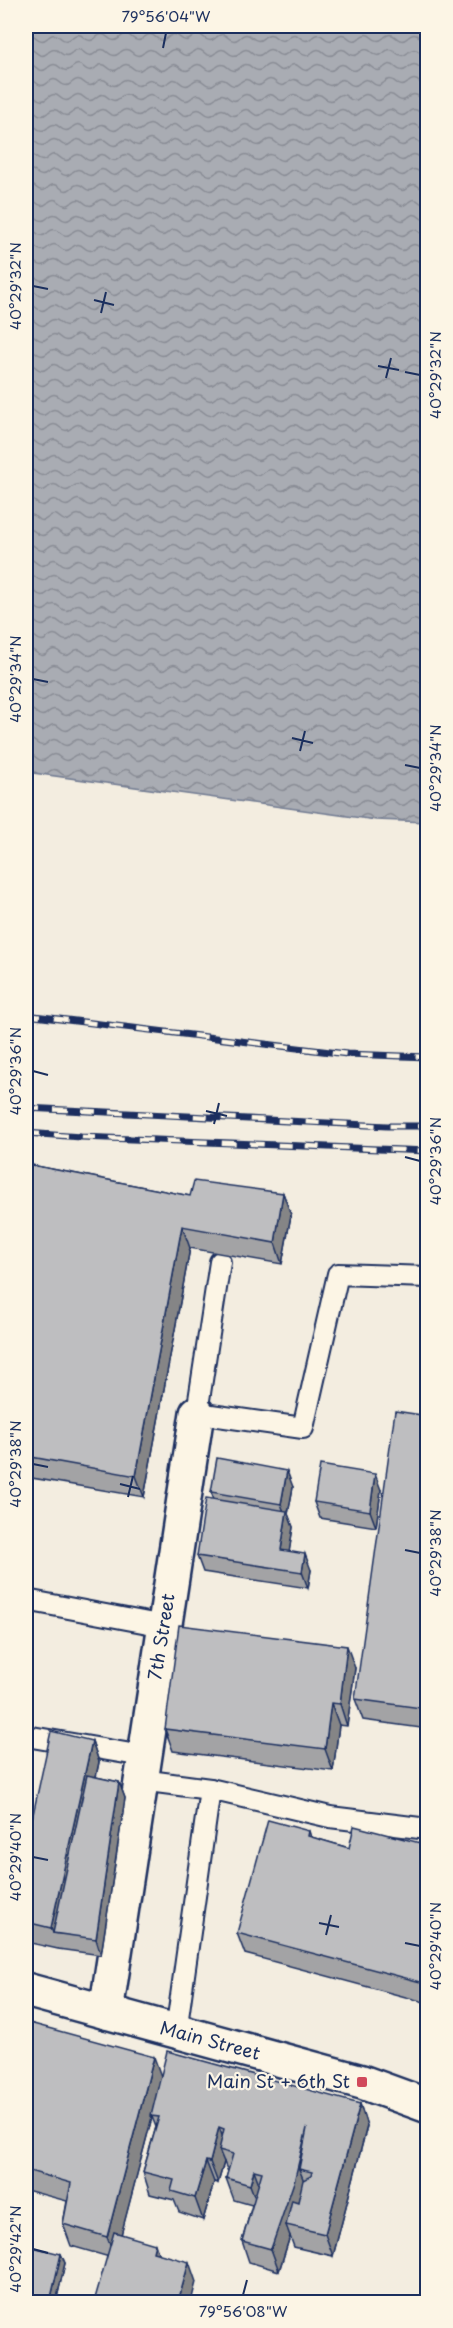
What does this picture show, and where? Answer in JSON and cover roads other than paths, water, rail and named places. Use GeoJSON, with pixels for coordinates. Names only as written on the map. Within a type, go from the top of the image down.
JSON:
{"type":"FeatureCollection","features":[{"type":"Feature","properties":{"kind":"street","name":"7th Street"},"geometry":{"type":"LineString","coordinates":[[106,2012],[197,1413]]}},
{"type":"Feature","properties":{"kind":"street","name":"Main Street"},"geometry":{"type":"LineString","coordinates":[[26,1990],[362,2082],[428,2106]]}},
{"type":"Feature","properties":{"kind":"lane","name":"7th Street"},"geometry":{"type":"LineString","coordinates":[[197,1413],[220,1262]]}},
{"type":"Feature","properties":{"kind":"lane"},"geometry":{"type":"LineString","coordinates":[[197,1413],[303,1428],[338,1274],[428,1277]]}},
{"type":"Feature","properties":{"kind":"lane"},"geometry":{"type":"LineString","coordinates":[[26,1600],[164,1626]]}},
{"type":"Feature","properties":{"kind":"lane"},"geometry":{"type":"LineString","coordinates":[[26,1736],[210,1789],[330,1817],[428,1829]]}},
{"type":"Feature","properties":{"kind":"lane"},"geometry":{"type":"LineString","coordinates":[[176,2032],[210,1789]]}},
{"type":"Feature","properties":{"kind":"water"},"geometry":{"type":"Polygon","coordinates":[[[26,26],[427,26],[427,822],[376,820],[26,772],[26,26]]]}},
{"type":"Feature","properties":{"kind":"railway"},"geometry":{"type":"LineString","coordinates":[[26,1015],[347,1054],[428,1057]]}},
{"type":"Feature","properties":{"kind":"railway"},"geometry":{"type":"LineString","coordinates":[[26,1108],[387,1126],[428,1126]]}},
{"type":"Feature","properties":{"kind":"railway"},"geometry":{"type":"LineString","coordinates":[[26,1133],[428,1151]]}},
{"type":"Feature","properties":{"kind":"place","name":"Main St + 6th St"},"geometry":{"type":"Point","coordinates":[362,2082]}}]}
